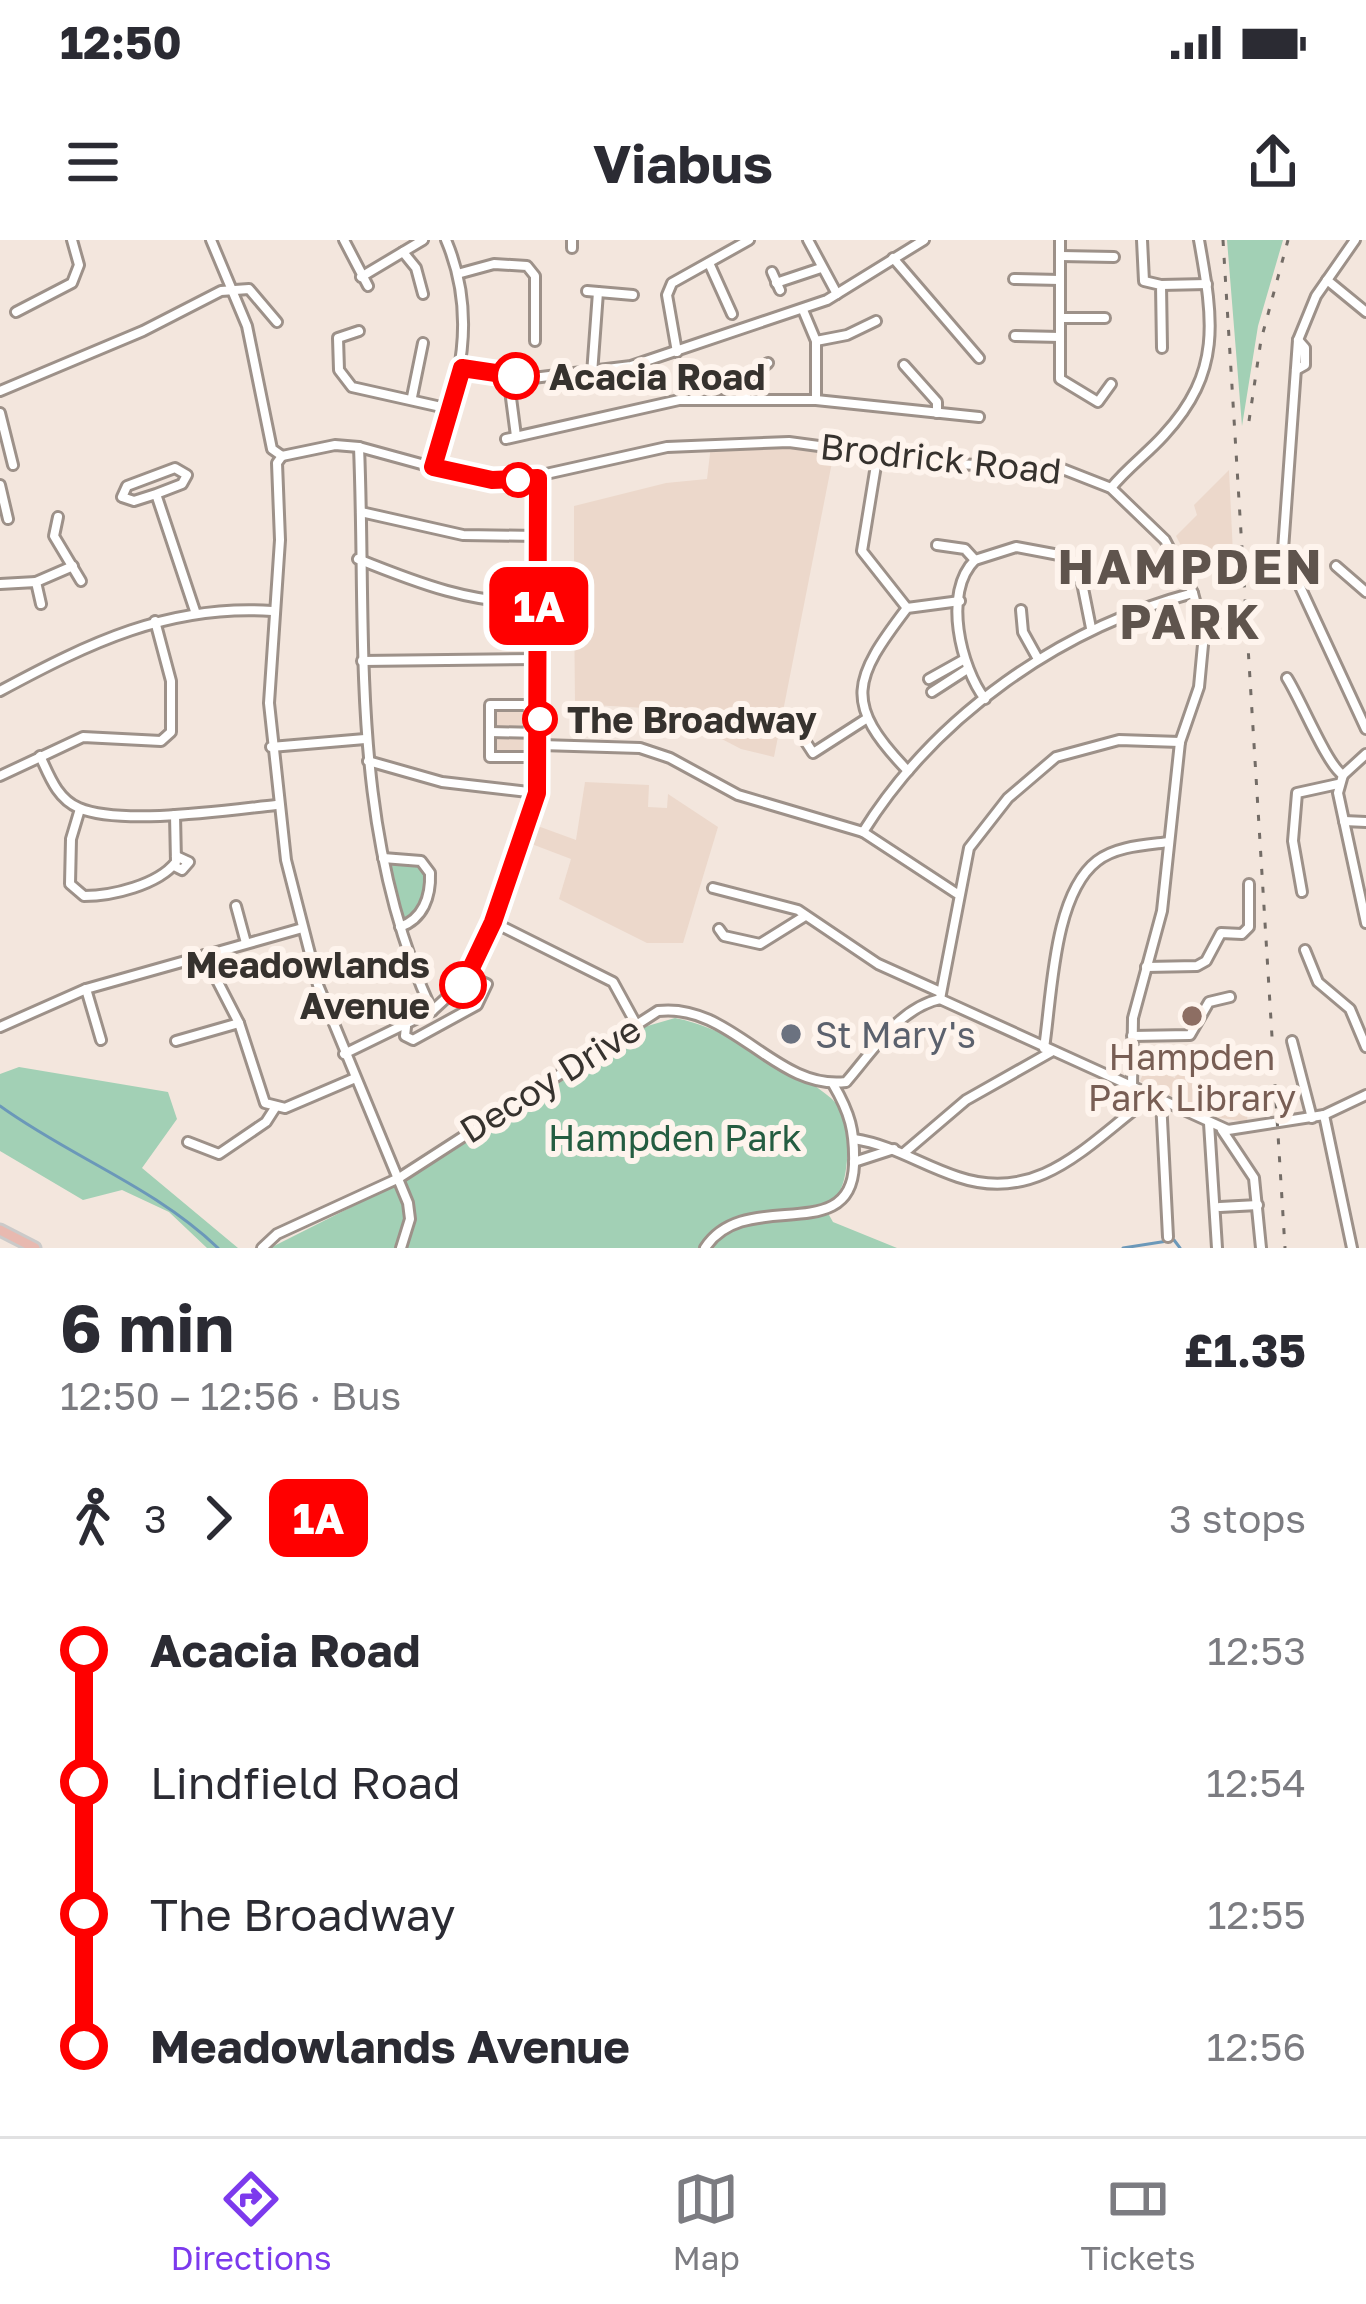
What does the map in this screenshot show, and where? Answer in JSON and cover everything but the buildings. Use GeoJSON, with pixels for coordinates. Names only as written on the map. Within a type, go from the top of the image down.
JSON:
{"type":"FeatureCollection","features":[{"type":"Feature","properties":{"kind":"main road"},"geometry":{"type":"LineString","coordinates":[[0,1230],[35,1248]]}},
{"type":"Feature","properties":{"kind":"street"},"geometry":{"type":"LineString","coordinates":[[16,312],[72,283],[79,265],[72,240]]}},
{"type":"Feature","properties":{"kind":"street"},"geometry":{"type":"LineString","coordinates":[[211,240],[235,288],[272,449],[282,456],[276,476],[280,540],[272,611],[271,747],[276,805],[299,929],[353,1079],[399,1178],[410,1219],[401,1248]]}},
{"type":"Feature","properties":{"kind":"street"},"geometry":{"type":"LineString","coordinates":[[344,240],[365,282],[423,240]]}},
{"type":"Feature","properties":{"kind":"street"},"geometry":{"type":"LineString","coordinates":[[433,467],[467,334],[460,273],[446,240]]}},
{"type":"Feature","properties":{"kind":"street"},"geometry":{"type":"LineString","coordinates":[[677,352],[668,295],[672,283],[749,240]]}},
{"type":"Feature","properties":{"kind":"street"},"geometry":{"type":"LineString","coordinates":[[808,240],[837,294]]}},
{"type":"Feature","properties":{"kind":"street"},"geometry":{"type":"LineString","coordinates":[[462,368],[508,375],[592,374],[677,352],[802,310],[924,240]]}},
{"type":"Feature","properties":{"kind":"street"},"geometry":{"type":"LineString","coordinates":[[1060,240],[1060,379],[1098,402],[1112,384]]}},
{"type":"Feature","properties":{"kind":"street"},"geometry":{"type":"LineString","coordinates":[[1142,240],[1144,281],[1207,284]]}},
{"type":"Feature","properties":{"kind":"street"},"geometry":{"type":"LineString","coordinates":[[1111,488],[1185,412],[1202,382],[1211,319],[1199,240]]}},
{"type":"Feature","properties":{"kind":"street"},"geometry":{"type":"LineString","coordinates":[[1354,240],[1327,280],[1298,340],[1283,550],[1366,729]]}},
{"type":"Feature","properties":{"kind":"street"},"geometry":{"type":"LineString","coordinates":[[403,252],[422,279],[423,294]]}},
{"type":"Feature","properties":{"kind":"street"},"geometry":{"type":"LineString","coordinates":[[1061,256],[1114,256]]}},
{"type":"Feature","properties":{"kind":"street"},"geometry":{"type":"LineString","coordinates":[[893,258],[979,358]]}},
{"type":"Feature","properties":{"kind":"street"},"geometry":{"type":"LineString","coordinates":[[709,263],[732,314]]}},
{"type":"Feature","properties":{"kind":"street"},"geometry":{"type":"LineString","coordinates":[[460,273],[494,265],[527,266],[536,276],[535,341]]}},
{"type":"Feature","properties":{"kind":"street"},"geometry":{"type":"LineString","coordinates":[[772,272],[778,286],[821,268]]}},
{"type":"Feature","properties":{"kind":"street"},"geometry":{"type":"LineString","coordinates":[[1014,279],[1060,280]]}},
{"type":"Feature","properties":{"kind":"street"},"geometry":{"type":"LineString","coordinates":[[1327,280],[1366,312]]}},
{"type":"Feature","properties":{"kind":"street"},"geometry":{"type":"LineString","coordinates":[[1161,285],[1162,348]]}},
{"type":"Feature","properties":{"kind":"street"},"geometry":{"type":"LineString","coordinates":[[0,391],[235,288],[259,297],[277,322]]}},
{"type":"Feature","properties":{"kind":"street"},"geometry":{"type":"LineString","coordinates":[[592,374],[593,291],[633,295]]}},
{"type":"Feature","properties":{"kind":"street"},"geometry":{"type":"LineString","coordinates":[[802,310],[816,341],[816,400]]}},
{"type":"Feature","properties":{"kind":"street"},"geometry":{"type":"LineString","coordinates":[[1060,318],[1105,318]]}},
{"type":"Feature","properties":{"kind":"street"},"geometry":{"type":"LineString","coordinates":[[816,341],[847,335],[876,321]]}},
{"type":"Feature","properties":{"kind":"street"},"geometry":{"type":"LineString","coordinates":[[359,331],[337,331],[339,370],[352,387],[451,409]]}},
{"type":"Feature","properties":{"kind":"street"},"geometry":{"type":"LineString","coordinates":[[1015,337],[1060,337]]}},
{"type":"Feature","properties":{"kind":"street"},"geometry":{"type":"LineString","coordinates":[[412,398],[419,349]]}},
{"type":"Feature","properties":{"kind":"street"},"geometry":{"type":"LineString","coordinates":[[746,399],[746,381],[768,363]]}},
{"type":"Feature","properties":{"kind":"street"},"geometry":{"type":"LineString","coordinates":[[904,365],[938,402],[937,412]]}},
{"type":"Feature","properties":{"kind":"street"},"geometry":{"type":"LineString","coordinates":[[508,375],[511,437],[679,400],[816,400],[979,417]]}},
{"type":"Feature","properties":{"kind":"street"},"geometry":{"type":"LineString","coordinates":[[0,413],[13,465]]}},
{"type":"Feature","properties":{"kind":"street","name":"Brodrick Road"},"geometry":{"type":"LineString","coordinates":[[282,456],[335,445],[359,447],[492,480],[538,478],[614,457],[716,442],[789,442],[953,464],[1060,468],[1111,488],[1165,540],[1193,593],[1204,634],[1203,661],[1180,742],[1162,911],[1132,1036],[1132,1087]]}},
{"type":"Feature","properties":{"kind":"street"},"geometry":{"type":"LineString","coordinates":[[359,447],[365,739],[383,858],[400,927],[432,1011]]}},
{"type":"Feature","properties":{"kind":"street"},"geometry":{"type":"LineString","coordinates":[[878,453],[862,551],[908,608]]}},
{"type":"Feature","properties":{"kind":"street"},"geometry":{"type":"LineString","coordinates":[[175,468],[187,475],[182,484],[156,494],[126,502],[122,490],[175,468]]}},
{"type":"Feature","properties":{"kind":"street"},"geometry":{"type":"LineString","coordinates":[[344,1054],[432,1011],[470,976],[537,793],[541,745],[538,478]]}},
{"type":"Feature","properties":{"kind":"street"},"geometry":{"type":"LineString","coordinates":[[0,485],[8,519]]}},
{"type":"Feature","properties":{"kind":"street"},"geometry":{"type":"LineString","coordinates":[[156,494],[195,610]]}},
{"type":"Feature","properties":{"kind":"street"},"geometry":{"type":"LineString","coordinates":[[362,512],[463,536],[538,536]]}},
{"type":"Feature","properties":{"kind":"street"},"geometry":{"type":"LineString","coordinates":[[52,520],[81,581]]}},
{"type":"Feature","properties":{"kind":"street"},"geometry":{"type":"LineString","coordinates":[[937,545],[965,549],[974,560]]}},
{"type":"Feature","properties":{"kind":"street"},"geometry":{"type":"LineString","coordinates":[[985,699],[965,665],[960,601],[968,566],[974,560],[1016,548],[1059,555],[1075,568],[1082,583],[1090,628]]}},
{"type":"Feature","properties":{"kind":"street"},"geometry":{"type":"LineString","coordinates":[[358,559],[451,595],[498,604],[539,603]]}},
{"type":"Feature","properties":{"kind":"street"},"geometry":{"type":"LineString","coordinates":[[0,584],[36,582],[74,566]]}},
{"type":"Feature","properties":{"kind":"street"},"geometry":{"type":"LineString","coordinates":[[1336,566],[1366,592]]}},
{"type":"Feature","properties":{"kind":"street"},"geometry":{"type":"LineString","coordinates":[[36,582],[41,604]]}},
{"type":"Feature","properties":{"kind":"street"},"geometry":{"type":"LineString","coordinates":[[863,832],[908,771],[985,699],[1038,659],[1090,628],[1193,593]]}},
{"type":"Feature","properties":{"kind":"street"},"geometry":{"type":"LineString","coordinates":[[908,771],[866,719],[860,704],[861,678],[908,608],[960,601]]}},
{"type":"Feature","properties":{"kind":"street"},"geometry":{"type":"LineString","coordinates":[[0,691],[83,646],[155,621],[195,610],[272,611]]}},
{"type":"Feature","properties":{"kind":"street"},"geometry":{"type":"LineString","coordinates":[[1021,610],[1022,632],[1038,659]]}},
{"type":"Feature","properties":{"kind":"street"},"geometry":{"type":"LineString","coordinates":[[0,776],[83,737],[161,741],[171,732],[171,681],[155,621]]}},
{"type":"Feature","properties":{"kind":"street"},"geometry":{"type":"LineString","coordinates":[[362,661],[540,659]]}},
{"type":"Feature","properties":{"kind":"street"},"geometry":{"type":"LineString","coordinates":[[929,679],[965,665]]}},
{"type":"Feature","properties":{"kind":"street"},"geometry":{"type":"LineString","coordinates":[[932,692],[965,665]]}},
{"type":"Feature","properties":{"kind":"street"},"geometry":{"type":"LineString","coordinates":[[1287,678],[1340,779],[1343,821],[1366,923]]}},
{"type":"Feature","properties":{"kind":"street"},"geometry":{"type":"LineString","coordinates":[[540,705],[490,705],[490,757],[540,757]]}},
{"type":"Feature","properties":{"kind":"street"},"geometry":{"type":"LineString","coordinates":[[798,730],[813,753],[866,719]]}},
{"type":"Feature","properties":{"kind":"street"},"geometry":{"type":"LineString","coordinates":[[490,732],[541,733]]}},
{"type":"Feature","properties":{"kind":"street"},"geometry":{"type":"LineString","coordinates":[[271,747],[365,739]]}},
{"type":"Feature","properties":{"kind":"street"},"geometry":{"type":"LineString","coordinates":[[939,995],[956,893],[969,848],[983,827],[1056,757],[1119,740],[1180,742]]}},
{"type":"Feature","properties":{"kind":"street"},"geometry":{"type":"LineString","coordinates":[[541,745],[640,748],[687,765],[738,795],[863,832],[956,893]]}},
{"type":"Feature","properties":{"kind":"street"},"geometry":{"type":"LineString","coordinates":[[1302,892],[1293,841],[1297,793],[1340,779],[1366,754]]}},
{"type":"Feature","properties":{"kind":"street"},"geometry":{"type":"LineString","coordinates":[[40,756],[55,788],[80,809],[175,814],[276,805]]}},
{"type":"Feature","properties":{"kind":"street"},"geometry":{"type":"LineString","coordinates":[[368,761],[442,782],[537,793]]}},
{"type":"Feature","properties":{"kind":"street"},"geometry":{"type":"LineString","coordinates":[[80,809],[70,864],[70,884],[78,894],[115,892],[175,861],[175,814]]}},
{"type":"Feature","properties":{"kind":"street"},"geometry":{"type":"LineString","coordinates":[[1343,821],[1366,822]]}},
{"type":"Feature","properties":{"kind":"street"},"geometry":{"type":"LineString","coordinates":[[1047,1050],[1066,908],[1076,884],[1097,861],[1116,852],[1169,842]]}},
{"type":"Feature","properties":{"kind":"street"},"geometry":{"type":"LineString","coordinates":[[383,858],[421,861],[430,873],[424,906],[414,922],[400,927]]}},
{"type":"Feature","properties":{"kind":"street"},"geometry":{"type":"LineString","coordinates":[[1146,968],[1197,966],[1206,961],[1221,933],[1242,934],[1249,927],[1249,884]]}},
{"type":"Feature","properties":{"kind":"street"},"geometry":{"type":"LineString","coordinates":[[713,888],[805,916],[878,964],[1047,1050],[1222,1129],[1242,1131],[1312,1118],[1366,1095]]}},
{"type":"Feature","properties":{"kind":"street"},"geometry":{"type":"LineString","coordinates":[[236,906],[246,943]]}},
{"type":"Feature","properties":{"kind":"street"},"geometry":{"type":"LineString","coordinates":[[719,929],[724,936],[760,944],[805,916]]}},
{"type":"Feature","properties":{"kind":"street"},"geometry":{"type":"LineString","coordinates":[[493,922],[613,982],[636,1024]]}},
{"type":"Feature","properties":{"kind":"street"},"geometry":{"type":"LineString","coordinates":[[0,1027],[86,989],[299,929]]}},
{"type":"Feature","properties":{"kind":"street"},"geometry":{"type":"LineString","coordinates":[[1305,950],[1318,982],[1350,1010],[1366,1047]]}},
{"type":"Feature","properties":{"kind":"street"},"geometry":{"type":"LineString","coordinates":[[204,955],[239,1023],[259,1090],[275,1108]]}},
{"type":"Feature","properties":{"kind":"street"},"geometry":{"type":"LineString","coordinates":[[406,1027],[406,1036],[412,1040],[477,1005],[487,984],[470,976]]}},
{"type":"Feature","properties":{"kind":"street"},"geometry":{"type":"LineString","coordinates":[[86,989],[101,1040]]}},
{"type":"Feature","properties":{"kind":"street"},"geometry":{"type":"LineString","coordinates":[[705,1248],[716,1230],[731,1222],[829,1211],[848,1188],[854,1162],[854,1124],[833,1084],[846,1082],[904,1016],[939,995]]}},
{"type":"Feature","properties":{"kind":"street"},"geometry":{"type":"LineString","coordinates":[[1132,1036],[1190,1035],[1209,1002],[1230,998]]}},
{"type":"Feature","properties":{"kind":"street","name":"Decoy Drive"},"geometry":{"type":"LineString","coordinates":[[262,1248],[289,1228],[399,1178],[658,1011],[696,1013],[818,1083],[833,1084]]}},
{"type":"Feature","properties":{"kind":"street"},"geometry":{"type":"LineString","coordinates":[[176,1041],[239,1023]]}},
{"type":"Feature","properties":{"kind":"street"},"geometry":{"type":"LineString","coordinates":[[1292,1041],[1312,1118]]}},
{"type":"Feature","properties":{"kind":"street"},"geometry":{"type":"LineString","coordinates":[[854,1162],[900,1150],[966,1100],[1047,1050]]}},
{"type":"Feature","properties":{"kind":"street"},"geometry":{"type":"LineString","coordinates":[[188,1142],[219,1154],[266,1122],[275,1108],[302,1103],[353,1079]]}},
{"type":"Feature","properties":{"kind":"street"},"geometry":{"type":"LineString","coordinates":[[854,1139],[900,1150],[977,1183],[1023,1184],[1060,1170],[1156,1098]]}},
{"type":"Feature","properties":{"kind":"street"},"geometry":{"type":"LineString","coordinates":[[1156,1098],[1168,1237]]}},
{"type":"Feature","properties":{"kind":"street"},"geometry":{"type":"LineString","coordinates":[[1324,1115],[1352,1248]]}},
{"type":"Feature","properties":{"kind":"street"},"geometry":{"type":"LineString","coordinates":[[1209,1123],[1217,1248]]}},
{"type":"Feature","properties":{"kind":"street"},"geometry":{"type":"LineString","coordinates":[[1222,1129],[1254,1178],[1261,1248]]}},
{"type":"Feature","properties":{"kind":"street"},"geometry":{"type":"LineString","coordinates":[[1237,1150],[1242,1131]]}},
{"type":"Feature","properties":{"kind":"street"},"geometry":{"type":"LineString","coordinates":[[1220,1207],[1258,1205]]}},
{"type":"Feature","properties":{"kind":"shaded area"},"geometry":{"type":"Polygon","coordinates":[[[711,445],[835,447],[774,757],[741,749],[664,709],[575,704],[574,601],[555,600],[555,588],[574,586],[574,506],[666,483],[707,479],[711,445]]]}},
{"type":"Feature","properties":{"kind":"shaded area"},"geometry":{"type":"Polygon","coordinates":[[[1229,470],[1233,554],[1189,561],[1176,536],[1197,515],[1194,505],[1229,470]]]}},
{"type":"Feature","properties":{"kind":"shaded area","name":"The Broadway"},"geometry":{"type":"Polygon","coordinates":[[[534,707],[535,754],[492,755],[491,708],[534,707]]]}},
{"type":"Feature","properties":{"kind":"shaded area"},"geometry":{"type":"Polygon","coordinates":[[[585,782],[649,785],[648,807],[667,808],[668,794],[718,827],[683,943],[647,943],[559,899],[571,859],[529,843],[535,825],[576,840],[585,782]]]}},
{"type":"Feature","properties":{"kind":"shaded area"},"geometry":{"type":"Polygon","coordinates":[[[1146,1067],[1175,1078],[1177,1070],[1187,1070],[1196,1096],[1248,1108],[1247,1122],[1215,1117],[1140,1081],[1146,1067]]]}},
{"type":"Feature","properties":{"kind":"green space"},"geometry":{"type":"Polygon","coordinates":[[[1227,240],[1283,240],[1258,326],[1242,426],[1227,240]]]}},
{"type":"Feature","properties":{"kind":"green space"},"geometry":{"type":"Polygon","coordinates":[[[383,858],[421,861],[430,873],[424,906],[400,927],[383,858]]]}},
{"type":"Feature","properties":{"kind":"green space","name":"Hampden Park"},"geometry":{"type":"Polygon","coordinates":[[[675,1018],[757,1051],[838,1105],[845,1120],[848,1152],[842,1187],[825,1208],[833,1222],[897,1248],[270,1248],[401,1182],[637,1029],[675,1018]]]}},
{"type":"Feature","properties":{"kind":"green space"},"geometry":{"type":"Polygon","coordinates":[[[19,1067],[168,1092],[177,1119],[142,1168],[238,1248],[207,1248],[169,1212],[122,1190],[83,1200],[0,1151],[0,1074],[19,1067]]]}},
{"type":"Feature","properties":{"kind":"waterway"},"geometry":{"type":"LineString","coordinates":[[0,1106],[167,1207],[218,1248]]}},
{"type":"Feature","properties":{"kind":"waterway"},"geometry":{"type":"LineString","coordinates":[[1123,1248],[1174,1240],[1180,1248]]}},
{"type":"Feature","properties":{"kind":"railway"},"geometry":{"type":"LineString","coordinates":[[1223,240],[1285,1248]]}},
{"type":"Feature","properties":{"kind":"railway"},"geometry":{"type":"LineString","coordinates":[[1249,421],[1261,340],[1288,240]]}},
{"type":"Feature","properties":{"kind":"bus line","name":"1A"},"geometry":{"type":"LineString","coordinates":[[463,985],[493,922],[537,793],[541,745],[538,478],[492,480],[433,467],[462,368],[516,376]]}},
{"type":"Feature","properties":{"kind":"place","name":"Acacia Road"},"geometry":{"type":"Point","coordinates":[516,376]}},
{"type":"Feature","properties":{"kind":"place","name":"The Broadway"},"geometry":{"type":"Point","coordinates":[540,719]}},
{"type":"Feature","properties":{"kind":"place","name":"Meadowlands Avenue"},"geometry":{"type":"Point","coordinates":[463,985]}},
{"type":"Feature","properties":{"kind":"place","name":"Hampden Park Library"},"geometry":{"type":"Point","coordinates":[1192,1016]}},
{"type":"Feature","properties":{"kind":"place","name":"St Mary's"},"geometry":{"type":"Point","coordinates":[791,1034]}},
{"type":"Feature","properties":{"kind":"district","name":"HAMPDEN PARK"},"geometry":{"type":"Point","coordinates":[1191,594]}}]}
